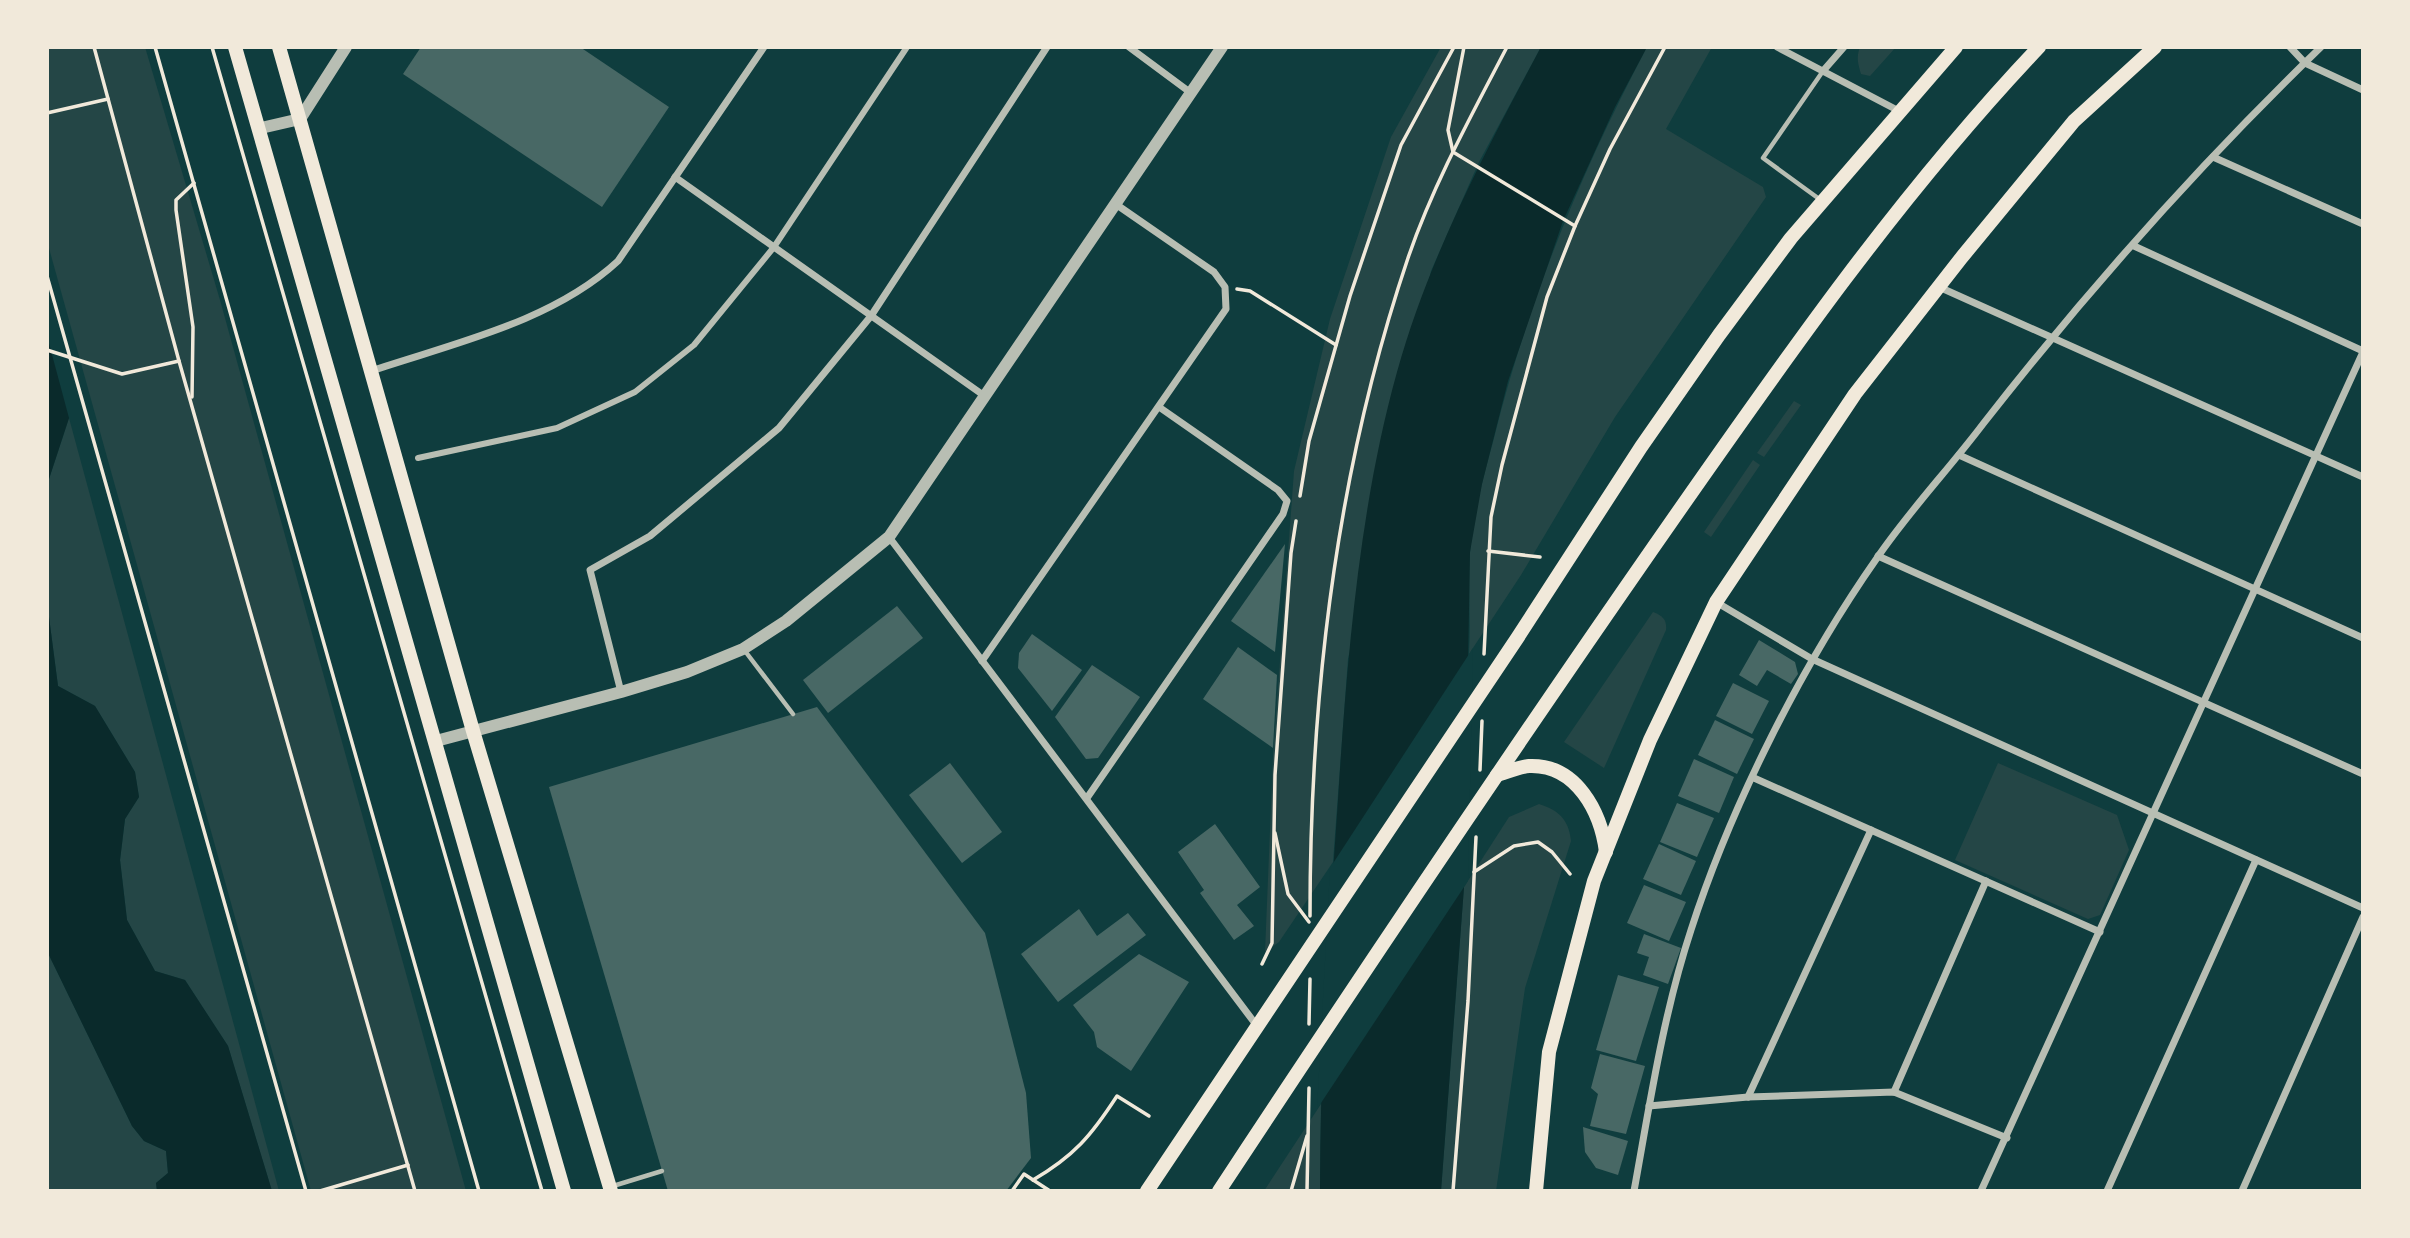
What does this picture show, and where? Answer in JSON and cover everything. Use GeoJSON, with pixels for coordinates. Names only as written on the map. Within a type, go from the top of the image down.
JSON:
{"type":"FeatureCollection","features":[{"type":"Feature","properties":{"kind":"main road"},"geometry":{"type":"LineString","coordinates":[[235,47],[261,128],[564,1191]]}},
{"type":"Feature","properties":{"kind":"main road"},"geometry":{"type":"LineString","coordinates":[[279,47],[473,731],[610,1189]]}},
{"type":"Feature","properties":{"kind":"main road"},"geometry":{"type":"LineString","coordinates":[[1147,1191],[1518,637],[1641,447],[1743,303],[1822,202],[1956,47]]}},
{"type":"Feature","properties":{"kind":"main road"},"geometry":{"type":"LineString","coordinates":[[1219,1191],[1272,1109],[1503,773],[1510,754],[1755,398],[1839,286],[1980,110],[2039,47]]}},
{"type":"Feature","properties":{"kind":"main road"},"geometry":{"type":"LineString","coordinates":[[1536,1191],[1549,1052],[1571,959],[1594,881],[1650,740],[1716,602],[1855,394],[1939,287],[2074,121],[2155,47]]}},
{"type":"Feature","properties":{"kind":"main road"},"geometry":{"type":"LineString","coordinates":[[1503,773],[1529,766],[1548,769],[1578,785],[1593,806],[1603,831],[1606,852]]}},
{"type":"Feature","properties":{"kind":"street"},"geometry":{"type":"LineString","coordinates":[[261,128],[300,119],[346,47]]}},
{"type":"Feature","properties":{"kind":"street"},"geometry":{"type":"LineString","coordinates":[[371,372],[525,318],[563,301],[597,280],[618,261],[764,47]]}},
{"type":"Feature","properties":{"kind":"street"},"geometry":{"type":"LineString","coordinates":[[418,458],[556,428],[635,392],[694,345],[774,247],[906,47]]}},
{"type":"Feature","properties":{"kind":"street"},"geometry":{"type":"LineString","coordinates":[[621,692],[590,570],[650,536],[779,428],[871,316],[1047,47]]}},
{"type":"Feature","properties":{"kind":"street"},"geometry":{"type":"LineString","coordinates":[[1129,47],[1191,93]]}},
{"type":"Feature","properties":{"kind":"street"},"geometry":{"type":"LineString","coordinates":[[436,741],[621,692],[687,672],[743,649],[786,621],[889,537],[1222,47]]}},
{"type":"Feature","properties":{"kind":"street"},"geometry":{"type":"LineString","coordinates":[[1777,47],[1899,110]]}},
{"type":"Feature","properties":{"kind":"street"},"geometry":{"type":"LineString","coordinates":[[1822,71],[1844,47]]}},
{"type":"Feature","properties":{"kind":"street"},"geometry":{"type":"LineString","coordinates":[[2290,47],[2305,64],[2363,90]]}},
{"type":"Feature","properties":{"kind":"street"},"geometry":{"type":"LineString","coordinates":[[1634,1191],[1667,1018],[1691,929],[1754,778],[1812,659],[1878,555],[2051,337],[2213,157],[2321,47]]}},
{"type":"Feature","properties":{"kind":"street"},"geometry":{"type":"LineString","coordinates":[[2213,157],[2363,224]]}},
{"type":"Feature","properties":{"kind":"street"},"geometry":{"type":"LineString","coordinates":[[675,177],[986,397]]}},
{"type":"Feature","properties":{"kind":"street"},"geometry":{"type":"LineString","coordinates":[[982,661],[1226,309],[1225,287],[1214,272],[1117,205]]}},
{"type":"Feature","properties":{"kind":"street"},"geometry":{"type":"LineString","coordinates":[[1981,1191],[2363,351],[2134,246]]}},
{"type":"Feature","properties":{"kind":"street"},"geometry":{"type":"LineString","coordinates":[[1939,287],[2363,477]]}},
{"type":"Feature","properties":{"kind":"street"},"geometry":{"type":"LineString","coordinates":[[1087,798],[1283,514],[1287,501],[1278,491],[1159,407]]}},
{"type":"Feature","properties":{"kind":"street"},"geometry":{"type":"LineString","coordinates":[[1959,455],[2363,638]]}},
{"type":"Feature","properties":{"kind":"street"},"geometry":{"type":"LineString","coordinates":[[889,537],[1257,1027]]}},
{"type":"Feature","properties":{"kind":"street"},"geometry":{"type":"LineString","coordinates":[[1878,555],[2363,774]]}},
{"type":"Feature","properties":{"kind":"street"},"geometry":{"type":"LineString","coordinates":[[1716,602],[1812,659],[2363,908]]}},
{"type":"Feature","properties":{"kind":"street"},"geometry":{"type":"LineString","coordinates":[[1754,778],[2100,932]]}},
{"type":"Feature","properties":{"kind":"street"},"geometry":{"type":"LineString","coordinates":[[1748,1097],[1871,830]]}},
{"type":"Feature","properties":{"kind":"street"},"geometry":{"type":"LineString","coordinates":[[2107,1191],[2256,860]]}},
{"type":"Feature","properties":{"kind":"street"},"geometry":{"type":"LineString","coordinates":[[1894,1091],[1986,881]]}},
{"type":"Feature","properties":{"kind":"street"},"geometry":{"type":"LineString","coordinates":[[2242,1191],[2363,917]]}},
{"type":"Feature","properties":{"kind":"street"},"geometry":{"type":"LineString","coordinates":[[1649,1106],[1748,1097],[1894,1091],[2007,1138]]}},
{"type":"Feature","properties":{"kind":"lane"},"geometry":{"type":"LineString","coordinates":[[1822,71],[1763,158],[1822,202]]}},
{"type":"Feature","properties":{"kind":"lane"},"geometry":{"type":"LineString","coordinates":[[743,649],[793,714]]}},
{"type":"Feature","properties":{"kind":"lane"},"geometry":{"type":"LineString","coordinates":[[610,1189],[662,1171]]}},
{"type":"Feature","properties":{"kind":"path"},"geometry":{"type":"LineString","coordinates":[[94,47],[179,361],[415,1191]]}},
{"type":"Feature","properties":{"kind":"path"},"geometry":{"type":"LineString","coordinates":[[156,47],[479,1191]]}},
{"type":"Feature","properties":{"kind":"path"},"geometry":{"type":"LineString","coordinates":[[212,47],[542,1191]]}},
{"type":"Feature","properties":{"kind":"path"},"geometry":{"type":"LineString","coordinates":[[1299,502],[1309,442],[1336,345],[1401,145],[1454,47]]}},
{"type":"Feature","properties":{"kind":"path"},"geometry":{"type":"LineString","coordinates":[[1464,47],[1448,130],[1453,152],[1575,226]]}},
{"type":"Feature","properties":{"kind":"path"},"geometry":{"type":"LineString","coordinates":[[1274,828],[1288,894],[1310,924],[1310,850],[1318,711],[1332,579],[1354,460],[1380,350],[1409,256],[1453,152],[1507,47]]}},
{"type":"Feature","properties":{"kind":"path"},"geometry":{"type":"LineString","coordinates":[[1484,659],[1488,551],[1505,452],[1547,297],[1610,149],[1665,47]]}},
{"type":"Feature","properties":{"kind":"path"},"geometry":{"type":"LineString","coordinates":[[47,113],[108,99]]}},
{"type":"Feature","properties":{"kind":"path"},"geometry":{"type":"LineString","coordinates":[[191,403],[193,327],[176,200],[194,182]]}},
{"type":"Feature","properties":{"kind":"path"},"geometry":{"type":"LineString","coordinates":[[47,276],[306,1191]]}},
{"type":"Feature","properties":{"kind":"path"},"geometry":{"type":"LineString","coordinates":[[1225,287],[1250,290],[1336,345]]}},
{"type":"Feature","properties":{"kind":"path"},"geometry":{"type":"LineString","coordinates":[[47,349],[122,374],[179,361]]}},
{"type":"Feature","properties":{"kind":"path"},"geometry":{"type":"LineString","coordinates":[[1262,964],[1272,943],[1274,828],[1291,553],[1297,514]]}},
{"type":"Feature","properties":{"kind":"path"},"geometry":{"type":"LineString","coordinates":[[1488,551],[1540,557]]}},
{"type":"Feature","properties":{"kind":"path"},"geometry":{"type":"LineString","coordinates":[[1479,778],[1482,712]]}},
{"type":"Feature","properties":{"kind":"path"},"geometry":{"type":"LineString","coordinates":[[1424,1191],[1454,1191],[1468,1001],[1476,830]]}},
{"type":"Feature","properties":{"kind":"path"},"geometry":{"type":"LineString","coordinates":[[1474,873],[1514,846],[1538,842],[1552,852],[1570,874]]}},
{"type":"Feature","properties":{"kind":"path"},"geometry":{"type":"LineString","coordinates":[[1309,1034],[1310,965]]}},
{"type":"Feature","properties":{"kind":"path"},"geometry":{"type":"LineString","coordinates":[[1307,1191],[1309,1076]]}},
{"type":"Feature","properties":{"kind":"path"},"geometry":{"type":"LineString","coordinates":[[1033,1180],[1068,1159],[1091,1136],[1116,1096],[1149,1116]]}},
{"type":"Feature","properties":{"kind":"path"},"geometry":{"type":"LineString","coordinates":[[1291,1191],[1309,1131]]}},
{"type":"Feature","properties":{"kind":"path"},"geometry":{"type":"LineString","coordinates":[[320,1191],[408,1165]]}},
{"type":"Feature","properties":{"kind":"path"},"geometry":{"type":"LineString","coordinates":[[1012,1191],[1024,1174],[1050,1191]]}},
{"type":"Feature","properties":{"kind":"shaded area"},"geometry":{"type":"Polygon","coordinates":[[[47,47],[145,47],[220,300],[466,1191],[311,1191],[47,241],[47,47]]]}},
{"type":"Feature","properties":{"kind":"shaded area"},"geometry":{"type":"Polygon","coordinates":[[[1441,47],[1541,47],[1479,162],[1431,271],[1348,659],[1333,862],[1279,942],[1265,952],[1273,756],[1294,471],[1330,319],[1391,137],[1441,47]]]}},
{"type":"Feature","properties":{"kind":"shaded area"},"geometry":{"type":"Polygon","coordinates":[[[1541,47],[1647,47],[1615,107],[1563,221],[1508,381],[1482,484],[1470,552],[1464,887],[1441,1191],[1320,1191],[1326,995],[1342,747],[1357,584],[1373,477],[1397,372],[1425,287],[1479,166],[1541,47]]]}},
{"type":"Feature","properties":{"kind":"shaded area"},"geometry":{"type":"Polygon","coordinates":[[[1647,47],[1712,47],[1666,129],[1763,187],[1766,197],[1615,417],[1521,575],[1469,654],[1471,538],[1483,480],[1508,387],[1558,238],[1600,142],[1647,47]]]}},
{"type":"Feature","properties":{"kind":"shaded area"},"geometry":{"type":"Polygon","coordinates":[[[1860,47],[1896,47],[1870,76],[1861,74],[1858,60],[1860,47]]]}},
{"type":"Feature","properties":{"kind":"shaded area"},"geometry":{"type":"Polygon","coordinates":[[[47,336],[69,418],[47,485],[47,336]]]}},
{"type":"Feature","properties":{"kind":"shaded area"},"geometry":{"type":"Polygon","coordinates":[[[1794,401],[1801,405],[1764,457],[1757,453],[1794,401]]]}},
{"type":"Feature","properties":{"kind":"shaded area"},"geometry":{"type":"Polygon","coordinates":[[[69,418],[279,1191],[272,1191],[228,1046],[185,980],[155,971],[127,920],[120,860],[125,819],[139,797],[135,772],[95,706],[58,686],[47,602],[47,485],[69,418]]]}},
{"type":"Feature","properties":{"kind":"shaded area"},"geometry":{"type":"Polygon","coordinates":[[[1753,460],[1760,465],[1711,537],[1704,532],[1753,460]]]}},
{"type":"Feature","properties":{"kind":"shaded area"},"geometry":{"type":"Polygon","coordinates":[[[47,602],[58,686],[95,706],[135,772],[139,797],[125,819],[120,860],[127,920],[155,971],[185,980],[228,1046],[272,1191],[157,1191],[156,1183],[168,1173],[166,1151],[144,1141],[132,1126],[47,951],[47,602]]]}},
{"type":"Feature","properties":{"kind":"shaded area"},"geometry":{"type":"Polygon","coordinates":[[[1653,612],[1664,619],[1666,630],[1604,768],[1564,742],[1653,612]]]}},
{"type":"Feature","properties":{"kind":"shaded area"},"geometry":{"type":"Polygon","coordinates":[[[1998,763],[2117,815],[2129,850],[2100,915],[2088,919],[1955,860],[1998,763]]]}},
{"type":"Feature","properties":{"kind":"shaded area"},"geometry":{"type":"Polygon","coordinates":[[[1539,804],[1561,816],[1568,827],[1571,841],[1525,988],[1496,1191],[1441,1191],[1464,887],[1509,817],[1539,804]]]}},
{"type":"Feature","properties":{"kind":"shaded area"},"geometry":{"type":"Polygon","coordinates":[[[47,951],[132,1126],[144,1141],[166,1151],[168,1173],[156,1183],[157,1191],[47,1191],[47,951]]]}},
{"type":"Feature","properties":{"kind":"shaded area"},"geometry":{"type":"Polygon","coordinates":[[[1321,1104],[1320,1191],[1264,1191],[1321,1104]]]}},
{"type":"Feature","properties":{"kind":"pier"},"geometry":{"type":"Polygon","coordinates":[[[1473,648],[1468,881],[1317,1109],[1330,868],[1473,648]]]}},
{"type":"Feature","properties":{"kind":"building"},"geometry":{"type":"Polygon","coordinates":[[[421,47],[580,47],[669,107],[602,207],[403,74],[421,47]]]}},
{"type":"Feature","properties":{"kind":"building"},"geometry":{"type":"Polygon","coordinates":[[[1285,544],[1275,652],[1231,621],[1285,544]]]}},
{"type":"Feature","properties":{"kind":"building"},"geometry":{"type":"Polygon","coordinates":[[[897,606],[923,638],[828,713],[803,680],[897,606]]]}},
{"type":"Feature","properties":{"kind":"building"},"geometry":{"type":"Polygon","coordinates":[[[1032,634],[1082,670],[1052,711],[1018,668],[1019,653],[1032,634]]]}},
{"type":"Feature","properties":{"kind":"building"},"geometry":{"type":"Polygon","coordinates":[[[1759,640],[1795,662],[1798,674],[1791,684],[1767,670],[1757,686],[1739,675],[1759,640]]]}},
{"type":"Feature","properties":{"kind":"building"},"geometry":{"type":"Polygon","coordinates":[[[1238,647],[1277,675],[1273,748],[1203,699],[1238,647]]]}},
{"type":"Feature","properties":{"kind":"building"},"geometry":{"type":"Polygon","coordinates":[[[1092,665],[1140,697],[1098,758],[1086,759],[1055,717],[1092,665]]]}},
{"type":"Feature","properties":{"kind":"building"},"geometry":{"type":"Polygon","coordinates":[[[1733,683],[1769,701],[1752,734],[1716,716],[1733,683]]]}},
{"type":"Feature","properties":{"kind":"building"},"geometry":{"type":"Polygon","coordinates":[[[817,707],[985,933],[1026,1093],[1031,1158],[1006,1191],[668,1191],[549,787],[817,707]]]}},
{"type":"Feature","properties":{"kind":"building"},"geometry":{"type":"Polygon","coordinates":[[[1715,720],[1754,739],[1737,774],[1698,755],[1715,720]]]}},
{"type":"Feature","properties":{"kind":"building"},"geometry":{"type":"Polygon","coordinates":[[[1694,759],[1734,777],[1719,813],[1678,796],[1694,759]]]}},
{"type":"Feature","properties":{"kind":"building"},"geometry":{"type":"Polygon","coordinates":[[[950,763],[1002,832],[962,863],[909,795],[950,763]]]}},
{"type":"Feature","properties":{"kind":"building"},"geometry":{"type":"Polygon","coordinates":[[[1677,803],[1714,818],[1697,857],[1660,842],[1677,803]]]}},
{"type":"Feature","properties":{"kind":"building"},"geometry":{"type":"Polygon","coordinates":[[[1215,824],[1260,887],[1237,905],[1254,926],[1234,940],[1200,893],[1204,890],[1178,852],[1215,824]]]}},
{"type":"Feature","properties":{"kind":"building"},"geometry":{"type":"Polygon","coordinates":[[[1659,844],[1696,861],[1681,895],[1643,879],[1659,844]]]}},
{"type":"Feature","properties":{"kind":"building"},"geometry":{"type":"Polygon","coordinates":[[[1644,885],[1686,902],[1669,941],[1627,923],[1644,885]]]}},
{"type":"Feature","properties":{"kind":"building"},"geometry":{"type":"Polygon","coordinates":[[[1079,909],[1097,936],[1128,913],[1146,935],[1058,1002],[1021,954],[1079,909]]]}},
{"type":"Feature","properties":{"kind":"building"},"geometry":{"type":"Polygon","coordinates":[[[1644,934],[1681,948],[1668,984],[1643,975],[1649,957],[1637,953],[1644,934]]]}},
{"type":"Feature","properties":{"kind":"building"},"geometry":{"type":"Polygon","coordinates":[[[1139,954],[1189,982],[1131,1071],[1097,1047],[1094,1032],[1073,1005],[1139,954]]]}},
{"type":"Feature","properties":{"kind":"building"},"geometry":{"type":"Polygon","coordinates":[[[1618,975],[1659,987],[1636,1061],[1596,1050],[1618,975]]]}},
{"type":"Feature","properties":{"kind":"building"},"geometry":{"type":"Polygon","coordinates":[[[1600,1054],[1645,1066],[1626,1134],[1590,1126],[1598,1094],[1591,1088],[1600,1054]]]}},
{"type":"Feature","properties":{"kind":"building"},"geometry":{"type":"Polygon","coordinates":[[[1583,1127],[1628,1141],[1618,1175],[1596,1168],[1585,1152],[1583,1127]]]}}]}
